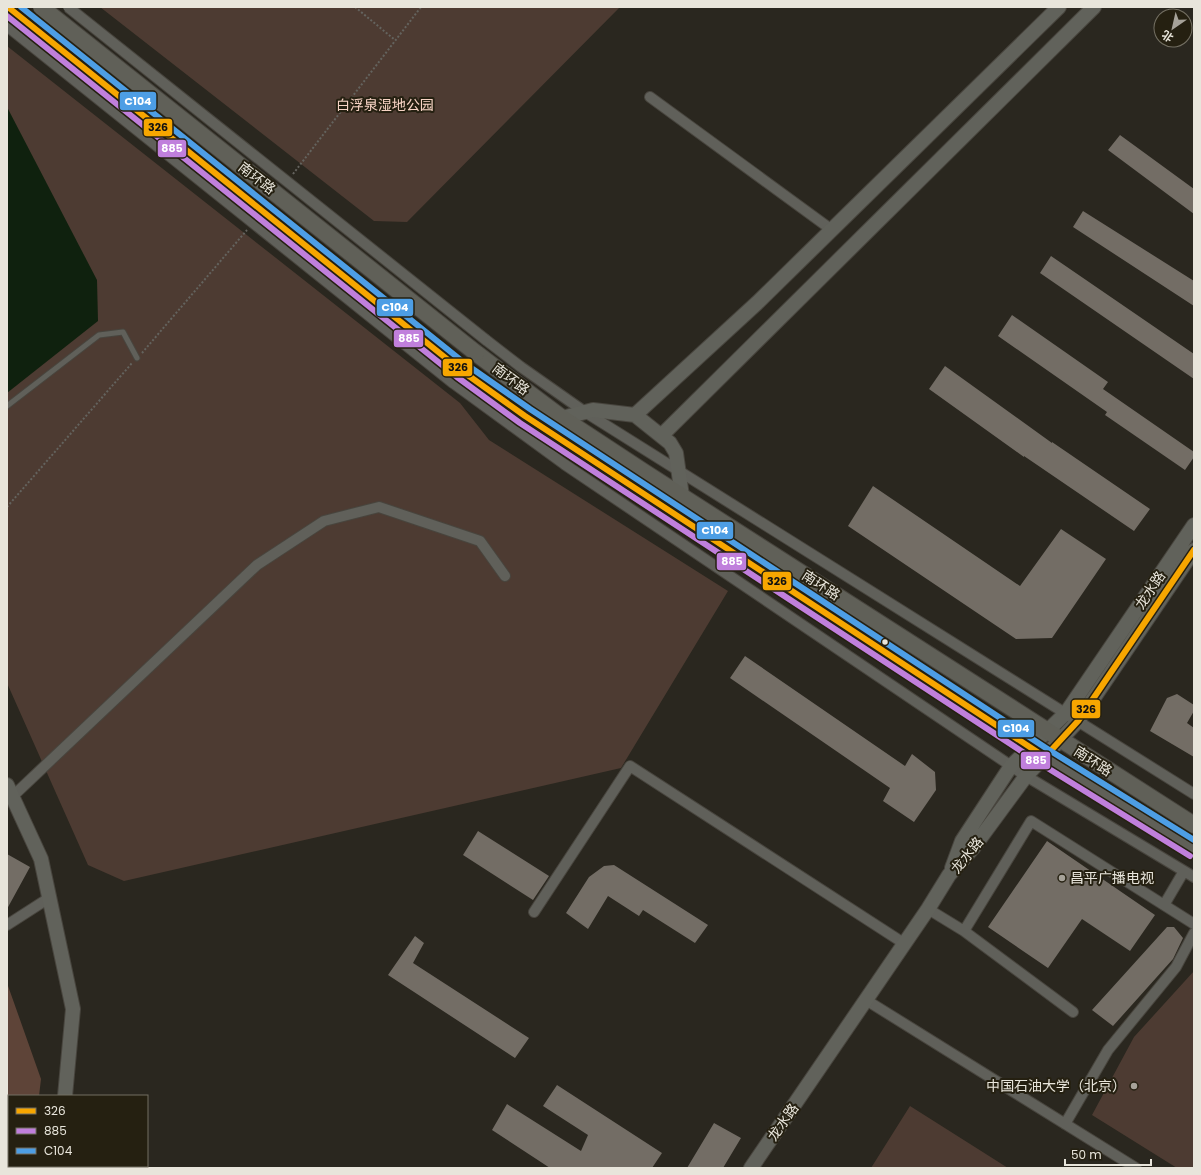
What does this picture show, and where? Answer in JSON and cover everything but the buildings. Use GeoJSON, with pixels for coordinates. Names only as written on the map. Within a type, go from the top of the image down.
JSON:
{"type":"FeatureCollection","features":[{"type":"Feature","properties":{"kind":"main road","name":"南环路"},"geometry":{"type":"LineString","coordinates":[[8,7],[458,377],[524,416],[1045,757],[1194,849]]}},
{"type":"Feature","properties":{"kind":"main road","name":"南环路"},"geometry":{"type":"LineString","coordinates":[[41,7],[476,353],[562,418],[1194,825]]}},
{"type":"Feature","properties":{"kind":"street"},"geometry":{"type":"LineString","coordinates":[[68,7],[486,340],[584,412],[1194,794]]}},
{"type":"Feature","properties":{"kind":"street"},"geometry":{"type":"LineString","coordinates":[[635,415],[757,304],[1059,7]]}},
{"type":"Feature","properties":{"kind":"street"},"geometry":{"type":"LineString","coordinates":[[662,435],[1094,7]]}},
{"type":"Feature","properties":{"kind":"street"},"geometry":{"type":"LineString","coordinates":[[7,26],[458,377],[564,464],[1026,776],[1194,877]]}},
{"type":"Feature","properties":{"kind":"street"},"geometry":{"type":"LineString","coordinates":[[650,97],[832,230]]}},
{"type":"Feature","properties":{"kind":"street"},"geometry":{"type":"LineString","coordinates":[[562,418],[584,412],[600,411],[635,415],[662,435],[670,443],[676,453],[682,496]]}},
{"type":"Feature","properties":{"kind":"street"},"geometry":{"type":"LineString","coordinates":[[65,1095],[74,1009],[41,859],[10,791],[257,565],[324,521],[378,507],[480,541],[505,576]]}},
{"type":"Feature","properties":{"kind":"street","name":"龙水路"},"geometry":{"type":"LineString","coordinates":[[949,876],[962,842],[1011,766],[1066,713],[1194,525]]}},
{"type":"Feature","properties":{"kind":"street","name":"龙水路"},"geometry":{"type":"LineString","coordinates":[[751,1168],[905,944],[949,876],[973,848],[1026,776],[1078,721],[1194,550]]}},
{"type":"Feature","properties":{"kind":"street"},"geometry":{"type":"LineString","coordinates":[[534,912],[630,766],[905,944]]}},
{"type":"Feature","properties":{"kind":"street"},"geometry":{"type":"LineString","coordinates":[[964,931],[1031,822],[1194,924]]}},
{"type":"Feature","properties":{"kind":"street"},"geometry":{"type":"LineString","coordinates":[[1164,905],[1184,871]]}},
{"type":"Feature","properties":{"kind":"street"},"geometry":{"type":"LineString","coordinates":[[7,925],[49,898]]}},
{"type":"Feature","properties":{"kind":"street"},"geometry":{"type":"LineString","coordinates":[[928,909],[964,931],[1073,1012]]}},
{"type":"Feature","properties":{"kind":"street"},"geometry":{"type":"LineString","coordinates":[[1065,1124],[1108,1050],[1176,967],[1194,933]]}},
{"type":"Feature","properties":{"kind":"street"},"geometry":{"type":"LineString","coordinates":[[866,1000],[1136,1168]]}},
{"type":"Feature","properties":{"kind":"lane"},"geometry":{"type":"LineString","coordinates":[[7,406],[99,335],[124,332],[137,358]]}},
{"type":"Feature","properties":{"kind":"path"},"geometry":{"type":"LineString","coordinates":[[355,7],[395,40]]}},
{"type":"Feature","properties":{"kind":"path"},"geometry":{"type":"LineString","coordinates":[[290,177],[421,7]]}},
{"type":"Feature","properties":{"kind":"path"},"geometry":{"type":"LineString","coordinates":[[7,507],[250,227]]}},
{"type":"Feature","properties":{"kind":"green space","name":"白浮泉湿地公园"},"geometry":{"type":"Polygon","coordinates":[[[100,7],[620,7],[407,222],[374,221],[100,7]]]}},
{"type":"Feature","properties":{"kind":"green space"},"geometry":{"type":"Polygon","coordinates":[[[7,46],[460,403],[489,440],[728,591],[621,768],[124,881],[88,865],[7,683],[7,46]]]}},
{"type":"Feature","properties":{"kind":"green space","name":"中国石油大学（北京）"},"geometry":{"type":"Polygon","coordinates":[[[1194,971],[1194,1168],[1177,1168],[1092,1115],[1134,1037],[1194,971]]]}},
{"type":"Feature","properties":{"kind":"green space"},"geometry":{"type":"Polygon","coordinates":[[[910,1106],[1008,1168],[871,1168],[910,1106]]]}},
{"type":"Feature","properties":{"kind":"shaded area"},"geometry":{"type":"Polygon","coordinates":[[[7,107],[97,280],[98,321],[7,393],[7,107]]]}},
{"type":"Feature","properties":{"kind":"shaded area"},"geometry":{"type":"Polygon","coordinates":[[[7,983],[41,1079],[39,1095],[8,1095],[8,1167],[30,1168],[7,1168],[7,983]]]}},
{"type":"Feature","properties":{"kind":"transit line","name":"326"},"geometry":{"type":"LineString","coordinates":[[8,7],[462,371],[525,416],[1045,757],[1078,721],[1194,550]]}},
{"type":"Feature","properties":{"kind":"transit line","name":"C104"},"geometry":{"type":"LineString","coordinates":[[21,7],[467,365],[530,409],[1049,750],[1194,840]]}},
{"type":"Feature","properties":{"kind":"transit line","name":"885"},"geometry":{"type":"LineString","coordinates":[[7,16],[457,377],[520,423],[1041,764],[1190,856]]}},
{"type":"Feature","properties":{"kind":"place","name":"昌平广播电视"},"geometry":{"type":"Point","coordinates":[1062,878]}},
{"type":"Feature","properties":{"kind":"place","name":"中国石油大学（北京）"},"geometry":{"type":"Point","coordinates":[1134,1086]}}]}
